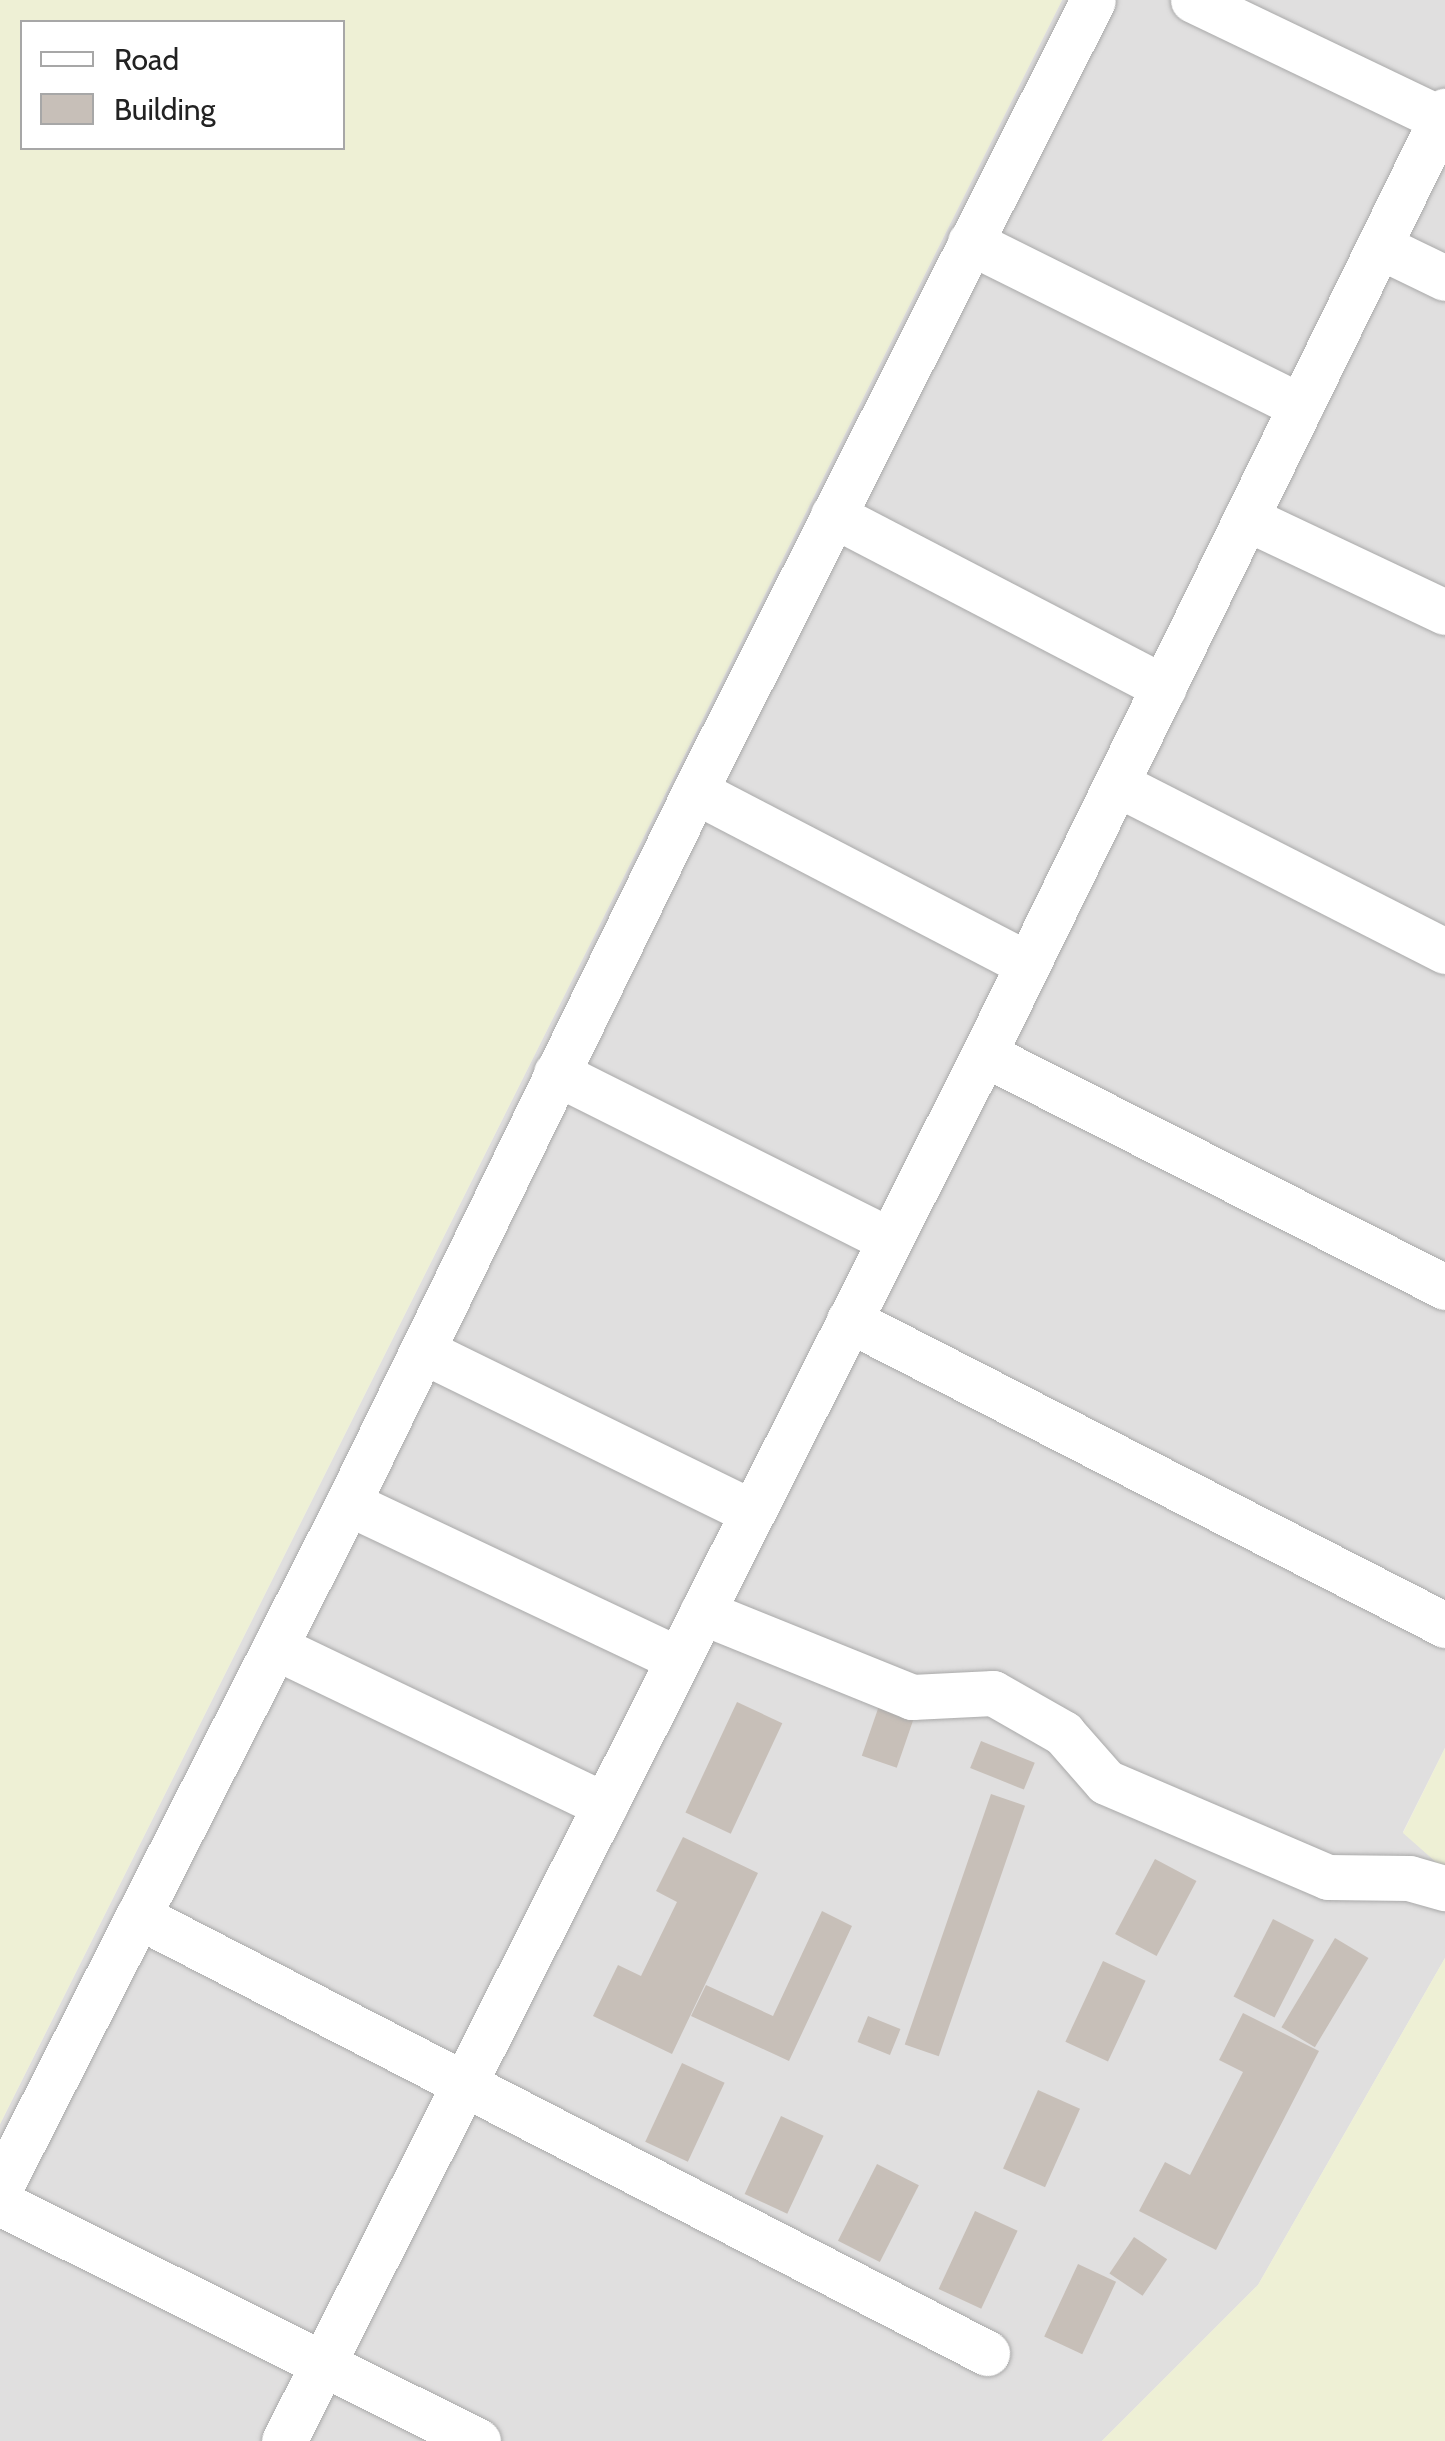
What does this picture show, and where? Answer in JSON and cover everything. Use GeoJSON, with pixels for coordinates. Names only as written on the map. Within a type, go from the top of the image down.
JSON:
{"type":"FeatureCollection","features":[{"type":"Feature","properties":{"kind":"street"},"geometry":{"type":"LineString","coordinates":[[0,2188],[348,1503],[694,792],[1093,0]]}},
{"type":"Feature","properties":{"kind":"street"},"geometry":{"type":"LineString","coordinates":[[284,2441],[984,1054],[1443,115],[1193,0]]}},
{"type":"Feature","properties":{"kind":"street"},"geometry":{"type":"LineString","coordinates":[[970,242],[1301,406]]}},
{"type":"Feature","properties":{"kind":"street"},"geometry":{"type":"LineString","coordinates":[[1379,246],[1445,278]]}},
{"type":"Feature","properties":{"kind":"street"},"geometry":{"type":"LineString","coordinates":[[834,515],[1164,687]]}},
{"type":"Feature","properties":{"kind":"street"},"geometry":{"type":"LineString","coordinates":[[1246,518],[1445,612]]}},
{"type":"Feature","properties":{"kind":"street"},"geometry":{"type":"LineString","coordinates":[[1117,784],[1445,951]]}},
{"type":"Feature","properties":{"kind":"street"},"geometry":{"type":"LineString","coordinates":[[694,792],[1028,964]]}},
{"type":"Feature","properties":{"kind":"street"},"geometry":{"type":"LineString","coordinates":[[984,1054],[1445,1287]]}},
{"type":"Feature","properties":{"kind":"street"},"geometry":{"type":"LineString","coordinates":[[556,1073],[890,1240]]}},
{"type":"Feature","properties":{"kind":"street"},"geometry":{"type":"LineString","coordinates":[[849,1320],[1445,1625]]}},
{"type":"Feature","properties":{"kind":"street"},"geometry":{"type":"LineString","coordinates":[[423,1351],[752,1512]]}},
{"type":"Feature","properties":{"kind":"street"},"geometry":{"type":"LineString","coordinates":[[348,1503],[678,1659]]}},
{"type":"Feature","properties":{"kind":"street"},"geometry":{"type":"LineString","coordinates":[[702,1612],[912,1697],[993,1693],[1063,1733],[1106,1782],[1328,1877],[1408,1878],[1445,1888]]}},
{"type":"Feature","properties":{"kind":"street"},"geometry":{"type":"LineString","coordinates":[[276,1647],[604,1805]]}},
{"type":"Feature","properties":{"kind":"street"},"geometry":{"type":"LineString","coordinates":[[138,1916],[987,2353]]}},
{"type":"Feature","properties":{"kind":"street"},"geometry":{"type":"LineString","coordinates":[[0,2203],[325,2360],[478,2441]]}},
{"type":"Feature","properties":{"kind":"shaded area"},"geometry":{"type":"Polygon","coordinates":[[[1062,0],[1445,0],[1445,1748],[1403,1832],[1445,1870],[1445,1958],[1258,2285],[1102,2441],[0,2441],[0,2124],[1062,0]]]}},
{"type":"Feature","properties":{"kind":"green space"},"geometry":{"type":"Polygon","coordinates":[[[0,0],[1062,0],[0,2124],[0,0]]]}},
{"type":"Feature","properties":{"kind":"green space"},"geometry":{"type":"Polygon","coordinates":[[[1445,1748],[1445,1870],[1403,1833],[1445,1748]]]}},
{"type":"Feature","properties":{"kind":"green space"},"geometry":{"type":"Polygon","coordinates":[[[1445,1958],[1445,2441],[1102,2441],[1258,2285],[1445,1958]]]}},
{"type":"Feature","properties":{"kind":"building"},"geometry":{"type":"Polygon","coordinates":[[[881,1700],[916,1712],[897,1768],[862,1756],[881,1700]]]}},
{"type":"Feature","properties":{"kind":"building"},"geometry":{"type":"Polygon","coordinates":[[[737,1702],[782,1723],[731,1834],[685,1813],[737,1702]]]}},
{"type":"Feature","properties":{"kind":"building"},"geometry":{"type":"Polygon","coordinates":[[[981,1741],[1035,1763],[1024,1790],[970,1768],[981,1741]]]}},
{"type":"Feature","properties":{"kind":"building"},"geometry":{"type":"Polygon","coordinates":[[[991,1794],[1025,1806],[939,2056],[905,2045],[991,1794]]]}},
{"type":"Feature","properties":{"kind":"building"},"geometry":{"type":"Polygon","coordinates":[[[683,1837],[758,1873],[672,2054],[593,2016],[618,1965],[641,1976],[677,1902],[656,1891],[683,1837]]]}},
{"type":"Feature","properties":{"kind":"building"},"geometry":{"type":"Polygon","coordinates":[[[1155,1859],[1196,1881],[1157,1956],[1115,1934],[1155,1859]]]}},
{"type":"Feature","properties":{"kind":"building"},"geometry":{"type":"Polygon","coordinates":[[[822,1911],[852,1926],[789,2061],[691,2016],[706,1985],[773,2016],[822,1911]]]}},
{"type":"Feature","properties":{"kind":"building"},"geometry":{"type":"Polygon","coordinates":[[[1273,1919],[1314,1940],[1274,2017],[1234,1997],[1273,1919]]]}},
{"type":"Feature","properties":{"kind":"building"},"geometry":{"type":"Polygon","coordinates":[[[1335,1938],[1368,1958],[1315,2047],[1281,2027],[1335,1938]]]}},
{"type":"Feature","properties":{"kind":"building"},"geometry":{"type":"Polygon","coordinates":[[[1103,1961],[1146,1981],[1108,2062],[1065,2042],[1103,1961]]]}},
{"type":"Feature","properties":{"kind":"building"},"geometry":{"type":"Polygon","coordinates":[[[1243,2013],[1319,2051],[1216,2250],[1139,2211],[1165,2162],[1190,2175],[1243,2072],[1219,2060],[1243,2013]]]}},
{"type":"Feature","properties":{"kind":"building"},"geometry":{"type":"Polygon","coordinates":[[[868,2016],[900,2029],[890,2055],[858,2042],[868,2016]]]}},
{"type":"Feature","properties":{"kind":"building"},"geometry":{"type":"Polygon","coordinates":[[[682,2063],[725,2083],[688,2162],[645,2142],[682,2063]]]}},
{"type":"Feature","properties":{"kind":"building"},"geometry":{"type":"Polygon","coordinates":[[[1038,2090],[1080,2109],[1045,2187],[1003,2169],[1038,2090]]]}},
{"type":"Feature","properties":{"kind":"building"},"geometry":{"type":"Polygon","coordinates":[[[781,2116],[824,2136],[787,2214],[745,2194],[781,2116]]]}},
{"type":"Feature","properties":{"kind":"building"},"geometry":{"type":"Polygon","coordinates":[[[877,2164],[919,2185],[880,2262],[838,2241],[877,2164]]]}},
{"type":"Feature","properties":{"kind":"building"},"geometry":{"type":"Polygon","coordinates":[[[975,2211],[1018,2231],[981,2309],[939,2289],[975,2211]]]}},
{"type":"Feature","properties":{"kind":"building"},"geometry":{"type":"Polygon","coordinates":[[[1134,2237],[1167,2259],[1143,2296],[1109,2273],[1134,2237]]]}},
{"type":"Feature","properties":{"kind":"building"},"geometry":{"type":"Polygon","coordinates":[[[1078,2264],[1116,2282],[1082,2354],[1044,2337],[1078,2264]]]}}]}
